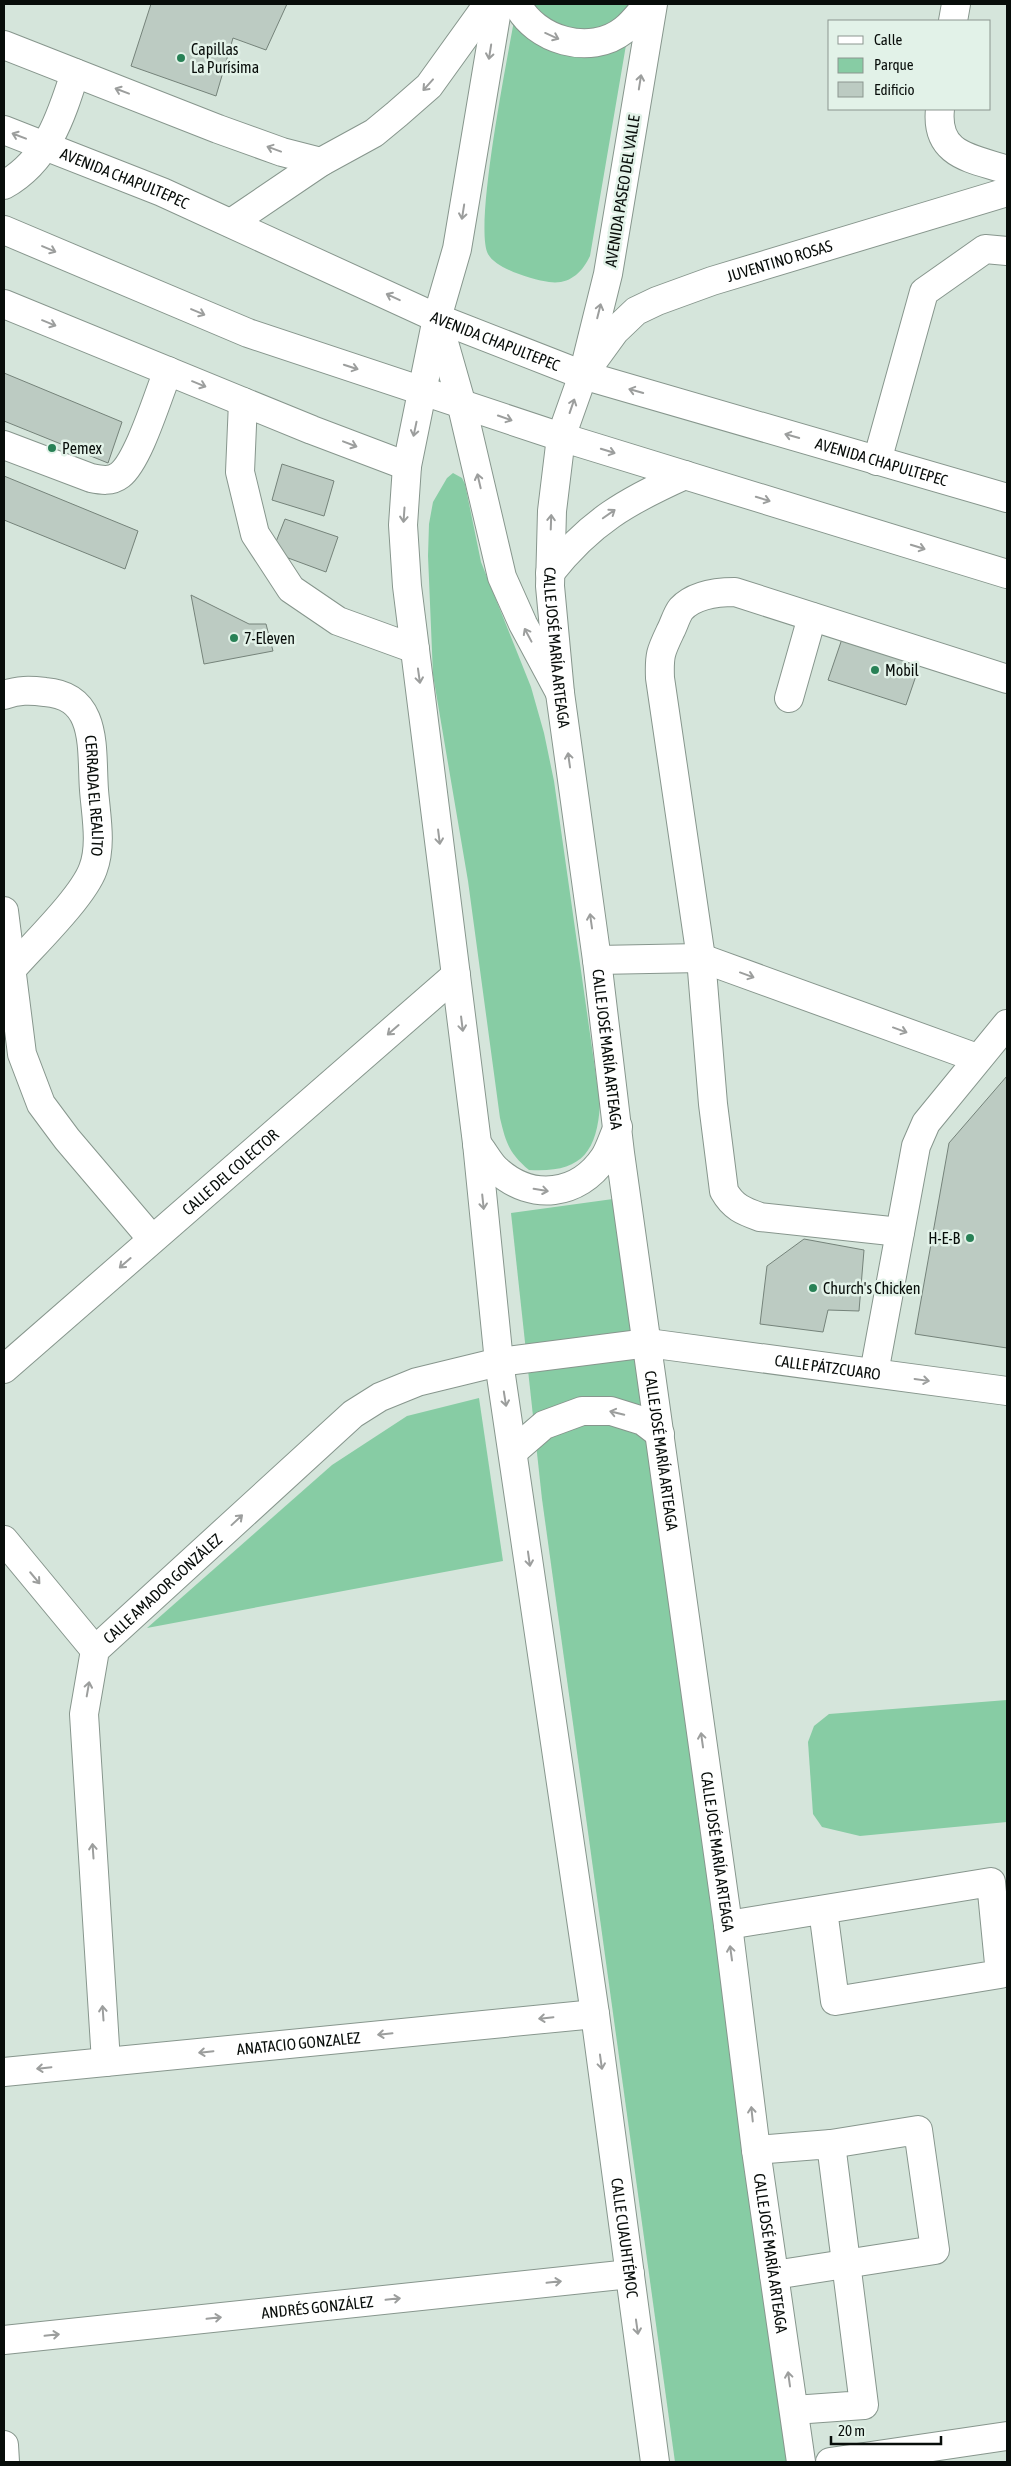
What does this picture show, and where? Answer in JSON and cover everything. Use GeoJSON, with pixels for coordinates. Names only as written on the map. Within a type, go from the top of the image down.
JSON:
{"type":"FeatureCollection","features":[{"type":"Feature","properties":{"kind":"street"},"geometry":{"type":"LineString","coordinates":[[231,223],[321,162],[374,133],[429,86],[488,4]]}},
{"type":"Feature","properties":{"kind":"street"},"geometry":{"type":"LineString","coordinates":[[498,4],[457,249],[437,318],[424,391],[407,466],[403,525],[407,586],[477,1143],[499,1362],[514,1451],[595,2014]]}},
{"type":"Feature","properties":{"kind":"street"},"geometry":{"type":"LineString","coordinates":[[517,4],[523,17],[538,29],[566,41],[589,43],[606,40],[624,30],[648,4]]}},
{"type":"Feature","properties":{"kind":"street","name":"AVENIDA PASEO DEL VALLE"},"geometry":{"type":"LineString","coordinates":[[582,376],[608,274],[653,4]]}},
{"type":"Feature","properties":{"kind":"street"},"geometry":{"type":"LineString","coordinates":[[953,20],[956,4]]}},
{"type":"Feature","properties":{"kind":"street"},"geometry":{"type":"LineString","coordinates":[[4,46],[282,152],[321,162]]}},
{"type":"Feature","properties":{"kind":"street"},"geometry":{"type":"LineString","coordinates":[[4,185],[22,173],[46,147],[65,106],[75,73]]}},
{"type":"Feature","properties":{"kind":"street"},"geometry":{"type":"LineString","coordinates":[[940,110],[939,124],[942,135],[950,147],[962,155],[1007,170]]}},
{"type":"Feature","properties":{"kind":"street","name":"AVENIDA CHAPULTEPEC"},"geometry":{"type":"LineString","coordinates":[[4,130],[162,192],[437,318],[582,376],[1007,498]]}},
{"type":"Feature","properties":{"kind":"street","name":"JUVENTINO ROSAS"},"geometry":{"type":"LineString","coordinates":[[582,376],[615,331],[636,311],[657,301],[712,281],[1007,192]]}},
{"type":"Feature","properties":{"kind":"street"},"geometry":{"type":"LineString","coordinates":[[4,230],[248,333],[461,402],[561,437],[1007,574]]}},
{"type":"Feature","properties":{"kind":"street"},"geometry":{"type":"LineString","coordinates":[[877,461],[924,292],[985,249],[1007,251]]}},
{"type":"Feature","properties":{"kind":"street"},"geometry":{"type":"LineString","coordinates":[[5,308],[407,466]]}},
{"type":"Feature","properties":{"kind":"street"},"geometry":{"type":"LineString","coordinates":[[437,318],[461,402],[502,577],[523,624],[560,693]]}},
{"type":"Feature","properties":{"kind":"street"},"geometry":{"type":"LineString","coordinates":[[4,445],[91,478],[105,481],[119,476],[131,464],[168,371]]}},
{"type":"Feature","properties":{"kind":"street","name":"CALLE JOSÉ MARÍA ARTEAGA"},"geometry":{"type":"LineString","coordinates":[[582,376],[561,437],[552,510],[550,573],[560,693],[728,1925],[756,2150],[801,2462]]}},
{"type":"Feature","properties":{"kind":"street"},"geometry":{"type":"LineString","coordinates":[[243,402],[240,472],[255,534],[290,589],[338,621],[415,649]]}},
{"type":"Feature","properties":{"kind":"street"},"geometry":{"type":"LineString","coordinates":[[550,573],[570,549],[605,516],[641,495],[685,475]]}},
{"type":"Feature","properties":{"kind":"street"},"geometry":{"type":"LineString","coordinates":[[900,1232],[760,1217],[741,1211],[731,1203],[724,1191],[721,1179],[701,958],[686,866],[660,678],[659,655],[681,609],[693,600],[720,592],[735,592],[1007,680]]}},
{"type":"Feature","properties":{"kind":"street"},"geometry":{"type":"LineString","coordinates":[[788,698],[812,617]]}},
{"type":"Feature","properties":{"kind":"street","name":"CERRADA EL REALITO"},"geometry":{"type":"LineString","coordinates":[[4,695],[20,690],[50,692],[66,696],[77,703],[85,714],[90,734],[97,829],[97,857],[83,888],[12,969]]}},
{"type":"Feature","properties":{"kind":"street"},"geometry":{"type":"LineString","coordinates":[[4,911],[22,1054],[42,1104],[67,1139],[152,1239]]}},
{"type":"Feature","properties":{"kind":"street"},"geometry":{"type":"LineString","coordinates":[[597,960],[701,958],[977,1058]]}},
{"type":"Feature","properties":{"kind":"street","name":"CALLE DEL COLECTOR"},"geometry":{"type":"LineString","coordinates":[[4,1369],[456,975]]}},
{"type":"Feature","properties":{"kind":"street"},"geometry":{"type":"LineString","coordinates":[[874,1373],[916,1146],[926,1123],[977,1058],[1007,1024]]}},
{"type":"Feature","properties":{"kind":"street"},"geometry":{"type":"LineString","coordinates":[[477,1143],[497,1171],[523,1188],[552,1192],[575,1185],[591,1174],[605,1157],[618,1125]]}},
{"type":"Feature","properties":{"kind":"street","name":"CALLE PÁTZCUARO"},"geometry":{"type":"LineString","coordinates":[[499,1362],[648,1344],[1007,1391]]}},
{"type":"Feature","properties":{"kind":"street","name":"CALLE AMADOR GONZÁLEZ"},"geometry":{"type":"LineString","coordinates":[[106,2062],[84,1714],[95,1650],[353,1414],[380,1397],[417,1382],[499,1362]]}},
{"type":"Feature","properties":{"kind":"street"},"geometry":{"type":"LineString","coordinates":[[514,1451],[544,1425],[582,1411],[611,1411],[643,1421],[660,1434]]}},
{"type":"Feature","properties":{"kind":"street"},"geometry":{"type":"LineString","coordinates":[[4,1540],[95,1650]]}},
{"type":"Feature","properties":{"kind":"street"},"geometry":{"type":"LineString","coordinates":[[728,1925],[999,1882],[1000,1974],[835,2002],[824,1910]]}},
{"type":"Feature","properties":{"kind":"street","name":"ANATACIO GONZALEZ"},"geometry":{"type":"LineString","coordinates":[[4,2072],[595,2014]]}},
{"type":"Feature","properties":{"kind":"street","name":"CALLE CUAUHTÉMOC"},"geometry":{"type":"LineString","coordinates":[[595,2014],[655,2462]]}},
{"type":"Feature","properties":{"kind":"street"},"geometry":{"type":"LineString","coordinates":[[756,2150],[832,2144],[918,2130],[935,2250],[774,2275]]}},
{"type":"Feature","properties":{"kind":"street"},"geometry":{"type":"LineString","coordinates":[[794,2410],[864,2405],[832,2144]]}},
{"type":"Feature","properties":{"kind":"street","name":"ANDRÉS GONZÁLEZ"},"geometry":{"type":"LineString","coordinates":[[4,2340],[630,2274]]}},
{"type":"Feature","properties":{"kind":"street"},"geometry":{"type":"LineString","coordinates":[[830,2462],[1007,2436]]}},
{"type":"Feature","properties":{"kind":"street"},"geometry":{"type":"LineString","coordinates":[[4,2445],[5,2462]]}},
{"type":"Feature","properties":{"kind":"green space"},"geometry":{"type":"Polygon","coordinates":[[[517,4],[633,4],[590,256],[579,272],[563,282],[534,279],[507,269],[488,254],[485,237],[485,209],[494,134],[517,4]]]}},
{"type":"Feature","properties":{"kind":"green space"},"geometry":{"type":"Polygon","coordinates":[[[453,473],[462,478],[465,484],[481,562],[531,687],[544,733],[554,781],[600,1104],[595,1136],[590,1148],[573,1164],[561,1168],[529,1170],[509,1147],[500,1118],[468,881],[433,675],[428,556],[429,524],[433,502],[447,478],[453,473]]]}},
{"type":"Feature","properties":{"kind":"green space"},"geometry":{"type":"Polygon","coordinates":[[[613,1199],[641,1364],[788,2462],[675,2462],[542,1499],[511,1213],[613,1199]]]}},
{"type":"Feature","properties":{"kind":"green space"},"geometry":{"type":"Polygon","coordinates":[[[479,1398],[503,1561],[147,1628],[332,1465],[407,1416],[479,1398]]]}},
{"type":"Feature","properties":{"kind":"green space"},"geometry":{"type":"Polygon","coordinates":[[[1007,1700],[1007,1822],[860,1836],[822,1827],[813,1814],[808,1742],[814,1726],[829,1714],[1007,1700]]]}},
{"type":"Feature","properties":{"kind":"building","name":"Capillas La Purísima"},"geometry":{"type":"Polygon","coordinates":[[[151,4],[287,4],[266,50],[233,38],[216,96],[131,66],[151,4]]]}},
{"type":"Feature","properties":{"kind":"building"},"geometry":{"type":"Polygon","coordinates":[[[4,373],[122,422],[108,463],[4,421],[4,373]]]}},
{"type":"Feature","properties":{"kind":"building"},"geometry":{"type":"Polygon","coordinates":[[[282,464],[334,481],[324,516],[272,500],[282,464]]]}},
{"type":"Feature","properties":{"kind":"building"},"geometry":{"type":"Polygon","coordinates":[[[4,476],[138,531],[125,569],[4,520],[4,476]]]}},
{"type":"Feature","properties":{"kind":"building"},"geometry":{"type":"Polygon","coordinates":[[[285,519],[338,537],[326,572],[272,552],[285,519]]]}},
{"type":"Feature","properties":{"kind":"building","name":"7-Eleven"},"geometry":{"type":"Polygon","coordinates":[[[191,595],[249,624],[266,624],[273,651],[204,664],[191,595]]]}},
{"type":"Feature","properties":{"kind":"building","name":"Mobil"},"geometry":{"type":"Polygon","coordinates":[[[843,636],[921,661],[906,705],[828,680],[843,636]]]}},
{"type":"Feature","properties":{"kind":"building","name":"H-E-B"},"geometry":{"type":"Polygon","coordinates":[[[1007,1076],[1007,1348],[915,1334],[949,1143],[1007,1076]]]}},
{"type":"Feature","properties":{"kind":"building","name":"Church's Chicken"},"geometry":{"type":"Polygon","coordinates":[[[804,1239],[864,1250],[859,1311],[828,1310],[823,1332],[760,1324],[767,1266],[804,1239]]]}},
{"type":"Feature","properties":{"kind":"place","name":"Capillas La Purísima"},"geometry":{"type":"Point","coordinates":[181,58]}},
{"type":"Feature","properties":{"kind":"place","name":"Pemex"},"geometry":{"type":"Point","coordinates":[52,448]}},
{"type":"Feature","properties":{"kind":"place","name":"7-Eleven"},"geometry":{"type":"Point","coordinates":[234,638]}},
{"type":"Feature","properties":{"kind":"place","name":"Mobil"},"geometry":{"type":"Point","coordinates":[875,670]}},
{"type":"Feature","properties":{"kind":"place","name":"H-E-B"},"geometry":{"type":"Point","coordinates":[970,1238]}},
{"type":"Feature","properties":{"kind":"place","name":"Church's Chicken"},"geometry":{"type":"Point","coordinates":[813,1288]}}]}
